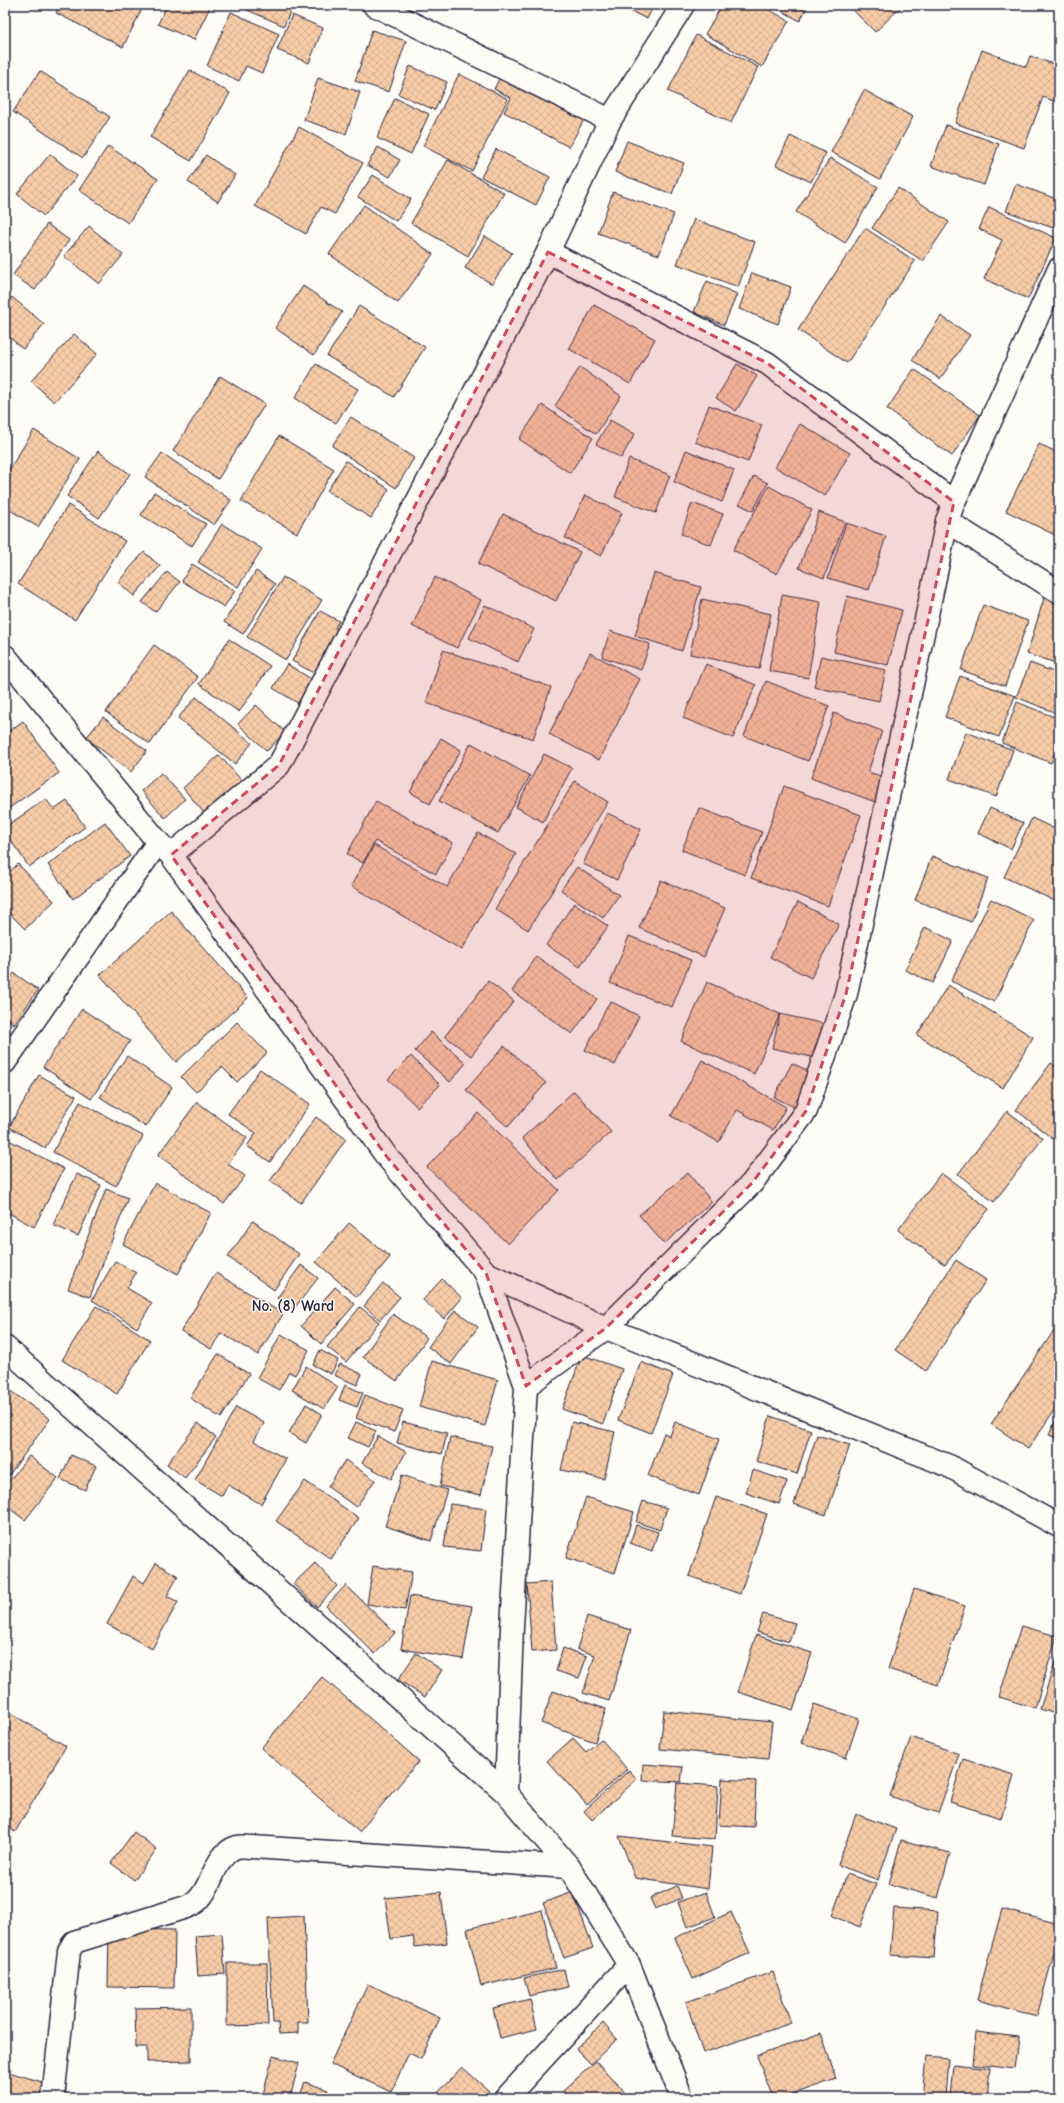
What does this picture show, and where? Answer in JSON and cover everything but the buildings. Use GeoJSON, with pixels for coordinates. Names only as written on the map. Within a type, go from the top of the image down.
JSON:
{"type":"FeatureCollection","features":[{"type":"Feature","properties":{"kind":"street"},"geometry":{"type":"LineString","coordinates":[[374,5],[610,120]]}},
{"type":"Feature","properties":{"kind":"street"},"geometry":{"type":"LineString","coordinates":[[5,1062],[165,849],[279,765],[548,252],[610,120],[683,5]]}},
{"type":"Feature","properties":{"kind":"street"},"geometry":{"type":"LineString","coordinates":[[548,252],[767,363],[951,512],[1059,592]]}},
{"type":"Feature","properties":{"kind":"street"},"geometry":{"type":"LineString","coordinates":[[526,1386],[606,1328],[752,1183],[806,1111],[846,994],[951,512],[1059,269]]}},
{"type":"Feature","properties":{"kind":"street"},"geometry":{"type":"LineString","coordinates":[[5,656],[165,849],[387,1157],[486,1273],[526,1386],[512,1627],[506,1793]]}},
{"type":"Feature","properties":{"kind":"street"},"geometry":{"type":"LineString","coordinates":[[486,1273],[606,1328],[949,1466],[1059,1526]]}},
{"type":"Feature","properties":{"kind":"street"},"geometry":{"type":"LineString","coordinates":[[5,1347],[506,1793],[569,1867],[629,1965],[682,2098]]}},
{"type":"Feature","properties":{"kind":"street"},"geometry":{"type":"LineString","coordinates":[[53,2098],[69,1951],[74,1942],[186,1907],[197,1902],[204,1893],[221,1859],[229,1851],[238,1847],[252,1847],[569,1867]]}},
{"type":"Feature","properties":{"kind":"street"},"geometry":{"type":"LineString","coordinates":[[506,2098],[629,1965]]}},
{"type":"Feature","properties":{"kind":"highlighted area"},"geometry":{"type":"Polygon","coordinates":[[[548,252],[767,363],[954,502],[846,994],[806,1111],[752,1183],[606,1328],[526,1386],[486,1273],[387,1157],[171,855],[279,765],[548,252]]]}},
{"type":"Feature","properties":{"kind":"district","name":"No. (8) Ward"},"geometry":{"type":"Point","coordinates":[293,1306]}}]}
